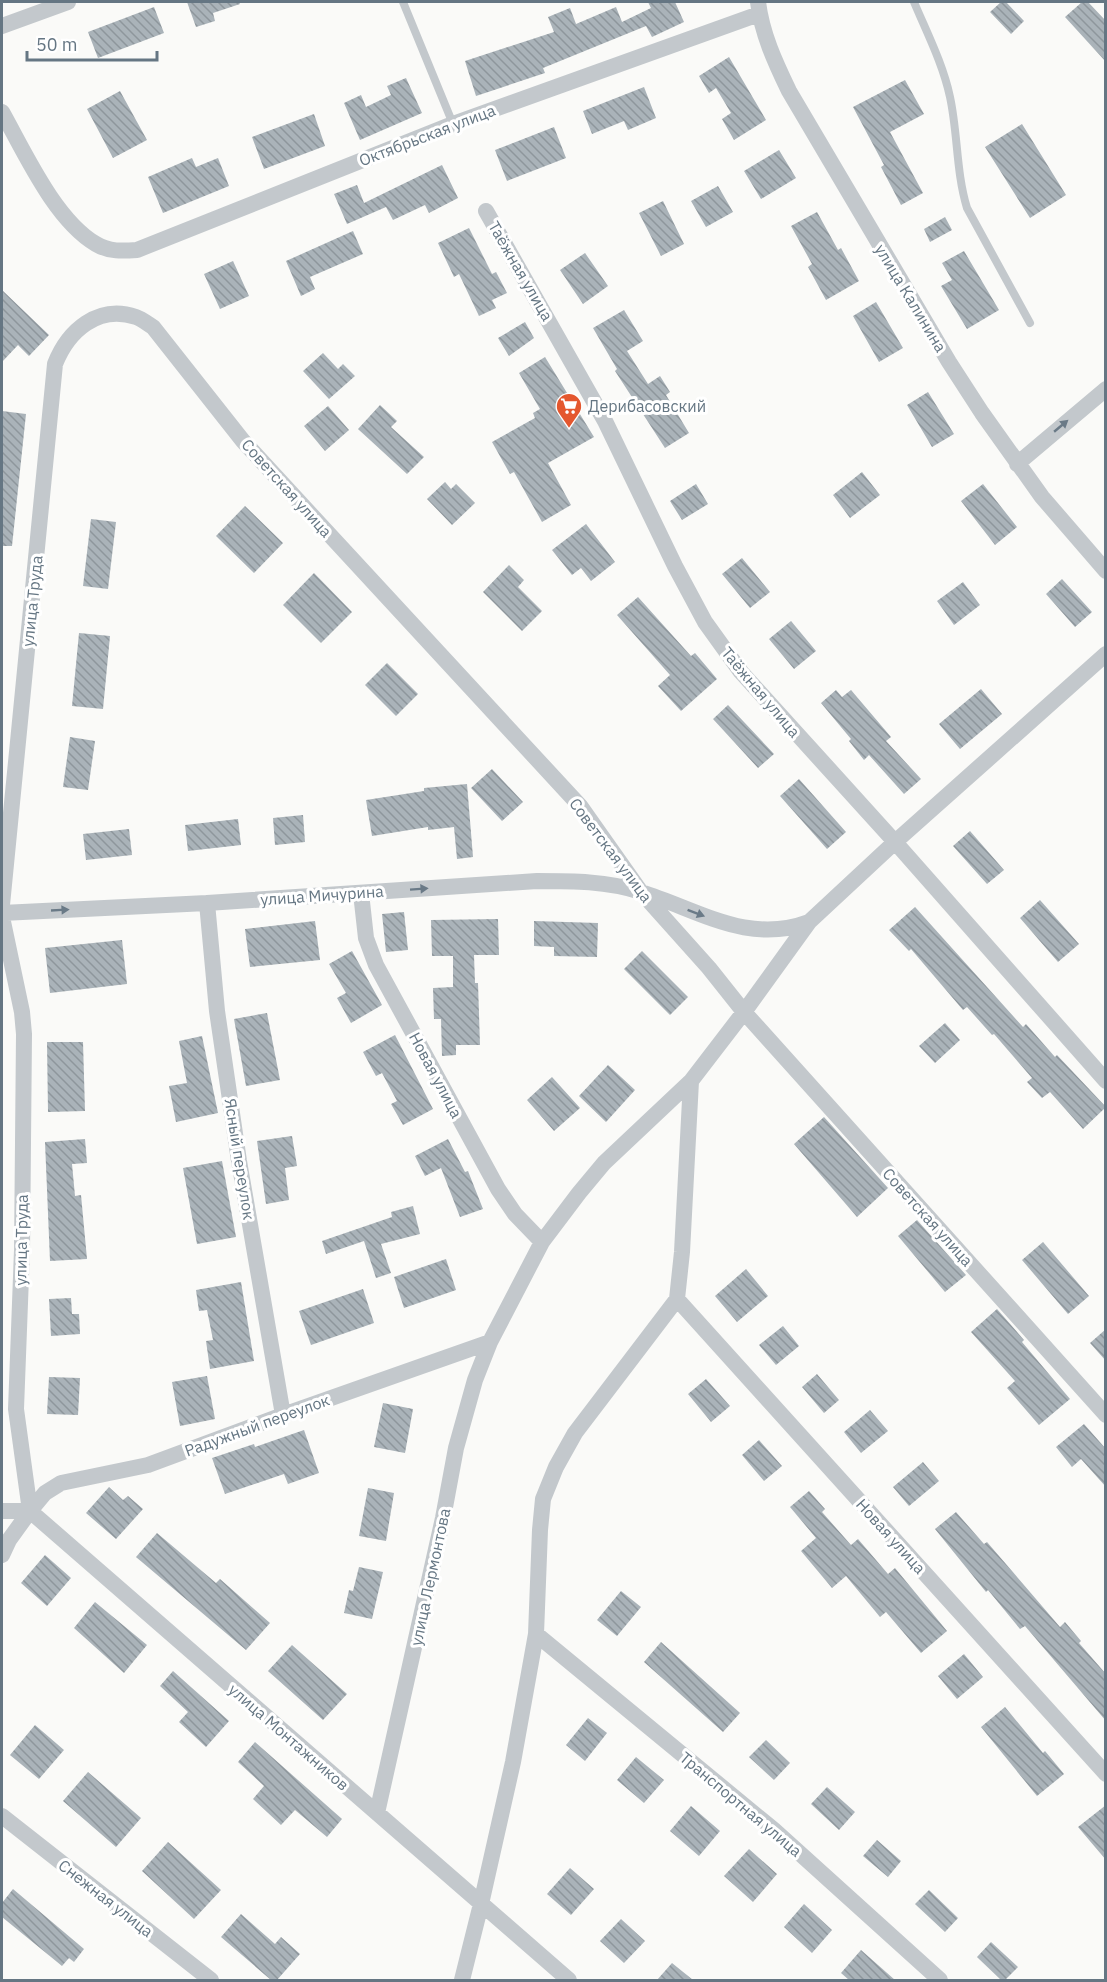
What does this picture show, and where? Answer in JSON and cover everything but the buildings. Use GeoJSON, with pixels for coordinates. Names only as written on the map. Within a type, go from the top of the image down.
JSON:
{"type":"FeatureCollection","features":[{"type":"Feature","properties":{"kind":"street"},"geometry":{"type":"LineString","coordinates":[[2,26],[68,2]]}},
{"type":"Feature","properties":{"kind":"street","name":"Октябрьская улица"},"geometry":{"type":"LineString","coordinates":[[2,112],[49,194],[73,225],[97,244],[117,251],[137,250],[453,124],[758,8]]}},
{"type":"Feature","properties":{"kind":"street","name":"улица Калинина"},"geometry":{"type":"LineString","coordinates":[[758,8],[773,59],[815,138],[949,362],[1017,464],[1106,572]]}},
{"type":"Feature","properties":{"kind":"street","name":"Таёжная улица"},"geometry":{"type":"LineString","coordinates":[[486,211],[605,421],[675,566],[705,622],[741,672],[1106,1081]]}},
{"type":"Feature","properties":{"kind":"street","name":"Советская улица"},"geometry":{"type":"LineString","coordinates":[[100,316],[135,317],[153,327],[243,441],[581,807],[641,892],[709,968],[744,1012],[1106,1415]]}},
{"type":"Feature","properties":{"kind":"street","name":"улица Труда"},"geometry":{"type":"LineString","coordinates":[[2,905],[55,364],[62,347],[75,330],[100,316]]}},
{"type":"Feature","properties":{"kind":"street"},"geometry":{"type":"LineString","coordinates":[[1017,464],[1106,389]]}},
{"type":"Feature","properties":{"kind":"street","name":"улица Лермонтова"},"geometry":{"type":"LineString","coordinates":[[376,1813],[443,1518],[456,1448],[475,1380],[490,1342],[542,1242],[604,1163],[691,1082],[809,922],[1106,654]]}},
{"type":"Feature","properties":{"kind":"street","name":"улица Мичурина"},"geometry":{"type":"LineString","coordinates":[[2,915],[537,881],[605,884],[641,892],[719,921],[753,930],[773,931],[809,922]]}},
{"type":"Feature","properties":{"kind":"street","name":"Новая улица"},"geometry":{"type":"LineString","coordinates":[[361,893],[366,938],[376,965],[498,1189],[515,1214],[542,1242]]}},
{"type":"Feature","properties":{"kind":"street","name":"Ясный переулок"},"geometry":{"type":"LineString","coordinates":[[207,903],[217,1011],[239,1161],[283,1415]]}},
{"type":"Feature","properties":{"kind":"street","name":"улица Труда"},"geometry":{"type":"LineString","coordinates":[[2,915],[22,1012],[24,1034],[22,1250],[16,1408],[30,1511]]}},
{"type":"Feature","properties":{"kind":"street"},"geometry":{"type":"LineString","coordinates":[[462,1980],[513,1762],[536,1634],[543,1499],[556,1467],[574,1433],[677,1299],[682,1252],[691,1082]]}},
{"type":"Feature","properties":{"kind":"street","name":"Новая улица"},"geometry":{"type":"LineString","coordinates":[[677,1299],[1106,1774]]}},
{"type":"Feature","properties":{"kind":"street","name":"Радужный переулок"},"geometry":{"type":"LineString","coordinates":[[30,1511],[45,1493],[61,1483],[148,1465],[490,1342]]}},
{"type":"Feature","properties":{"kind":"street"},"geometry":{"type":"LineString","coordinates":[[2,1511],[30,1511]]}},
{"type":"Feature","properties":{"kind":"street"},"geometry":{"type":"LineString","coordinates":[[2,1555],[9,1540],[30,1511]]}},
{"type":"Feature","properties":{"kind":"street","name":"улица Монтажников"},"geometry":{"type":"LineString","coordinates":[[30,1511],[569,1980]]}},
{"type":"Feature","properties":{"kind":"street","name":"Транспортная улица"},"geometry":{"type":"LineString","coordinates":[[536,1634],[774,1830],[940,1980]]}},
{"type":"Feature","properties":{"kind":"street","name":"Снежная улица"},"geometry":{"type":"LineString","coordinates":[[2,1816],[211,1980]]}},
{"type":"Feature","properties":{"kind":"lane"},"geometry":{"type":"LineString","coordinates":[[402,2],[453,124]]}},
{"type":"Feature","properties":{"kind":"lane"},"geometry":{"type":"LineString","coordinates":[[914,2],[945,79],[950,99],[961,189],[967,208],[1030,323]]}},
{"type":"Feature","properties":{"kind":"place","name":"Дерибасовский"},"geometry":{"type":"Point","coordinates":[569,429]}}]}
